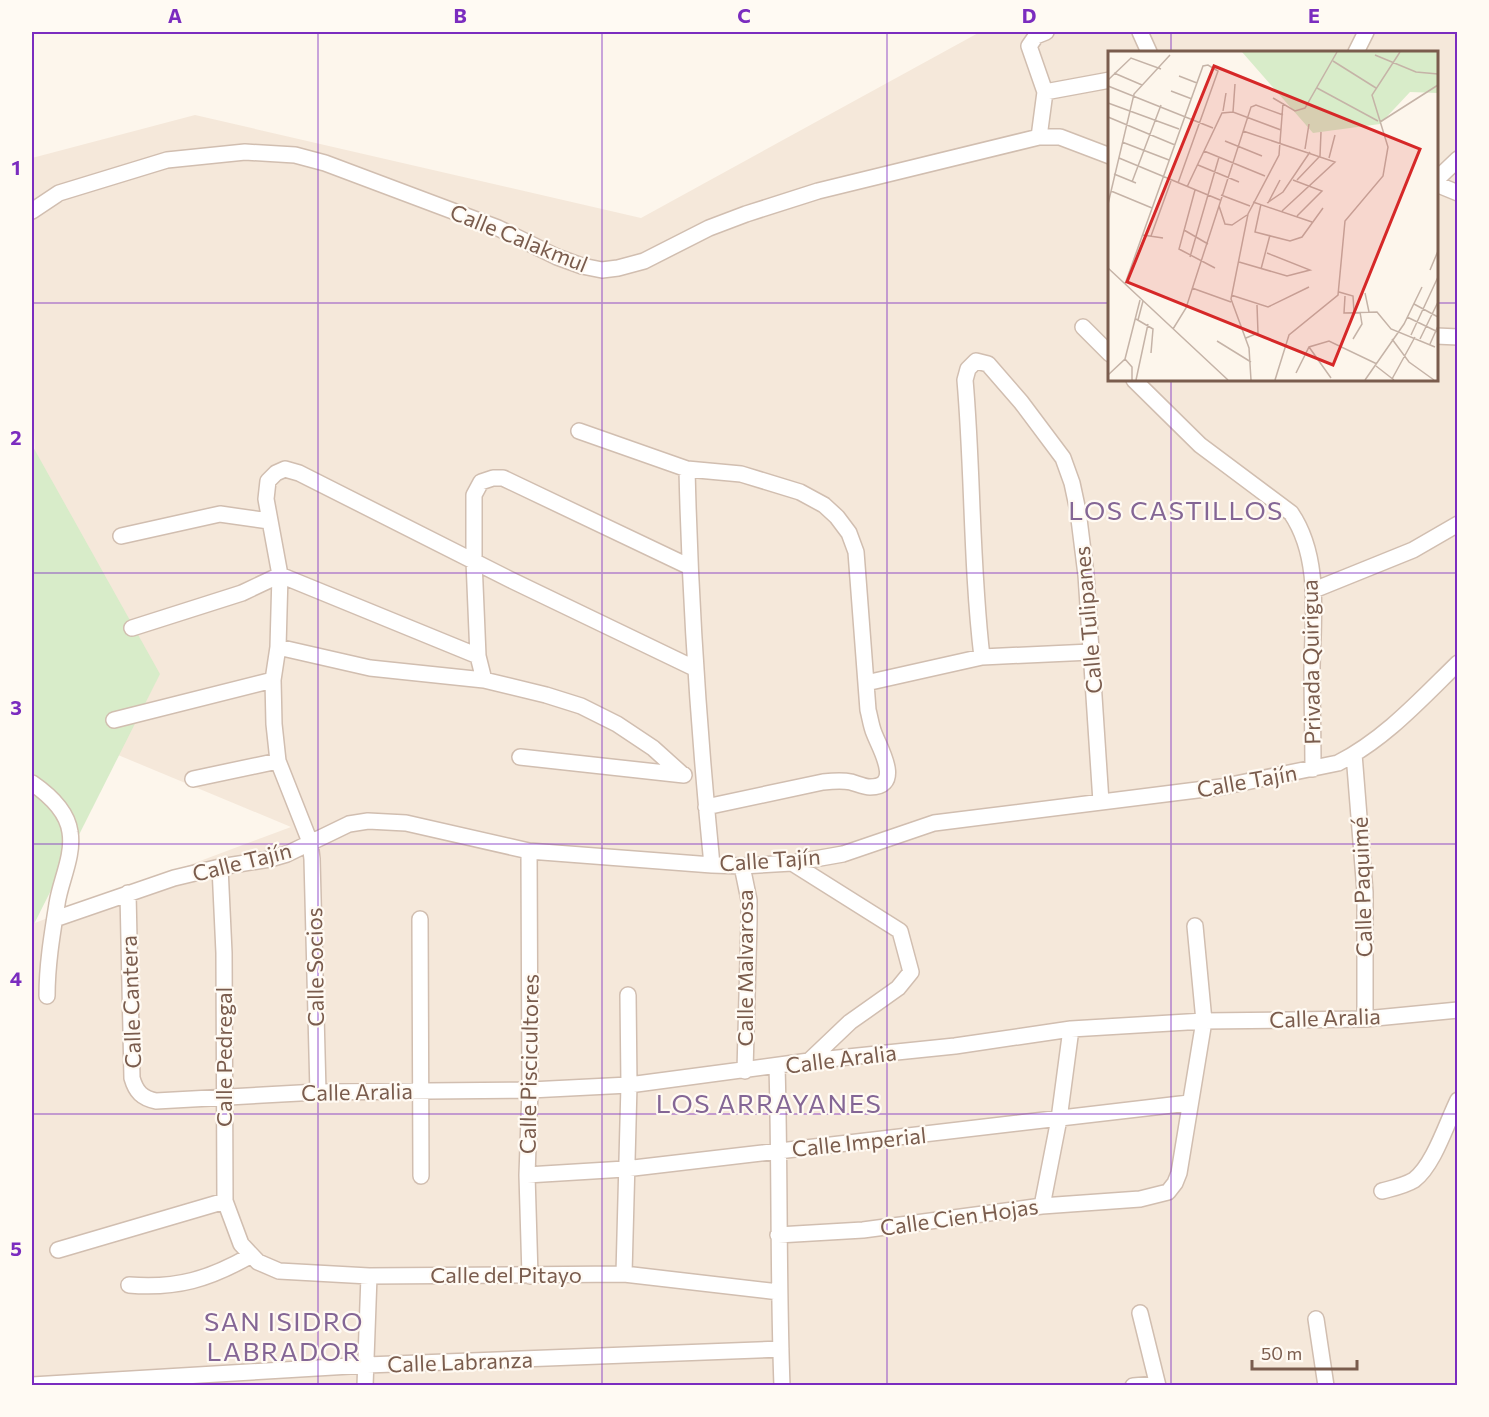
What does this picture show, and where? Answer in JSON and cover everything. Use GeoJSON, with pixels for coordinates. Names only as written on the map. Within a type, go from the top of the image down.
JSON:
{"type":"FeatureCollection","features":[{"type":"Feature","properties":{"kind":"street"},"geometry":{"type":"LineString","coordinates":[[1039,137],[1045,92],[1029,46],[1036,36],[1046,32]]}},
{"type":"Feature","properties":{"kind":"street"},"geometry":{"type":"LineString","coordinates":[[1140,32],[1149,51]]}},
{"type":"Feature","properties":{"kind":"street"},"geometry":{"type":"LineString","coordinates":[[1356,51],[1366,32]]}},
{"type":"Feature","properties":{"kind":"street"},"geometry":{"type":"LineString","coordinates":[[1045,92],[1108,80]]}},
{"type":"Feature","properties":{"kind":"street","name":"Calle Calakmul"},"geometry":{"type":"LineString","coordinates":[[32,211],[59,193],[167,160],[245,152],[295,155],[325,163],[498,228],[582,266],[602,270],[644,261],[746,213],[818,191],[1039,137],[1060,137],[1108,155]]}},
{"type":"Feature","properties":{"kind":"street"},"geometry":{"type":"LineString","coordinates":[[1438,181],[1458,159]]}},
{"type":"Feature","properties":{"kind":"street"},"geometry":{"type":"LineString","coordinates":[[1438,183],[1458,193]]}},
{"type":"Feature","properties":{"kind":"street"},"geometry":{"type":"LineString","coordinates":[[1083,327],[1108,352]]}},
{"type":"Feature","properties":{"kind":"street"},"geometry":{"type":"LineString","coordinates":[[1438,336],[1458,337]]}},
{"type":"Feature","properties":{"kind":"street","name":"Calle Tulipanes"},"geometry":{"type":"LineString","coordinates":[[981,657],[974,583],[974,541],[965,380],[968,369],[976,361],[988,364],[1021,402],[1063,458],[1068,471],[1077,512],[1086,575],[1101,802]]}},
{"type":"Feature","properties":{"kind":"street","name":"Privada Quirigua"},"geometry":{"type":"LineString","coordinates":[[1135,381],[1200,445],[1290,513],[1298,523],[1314,590],[1313,769]]}},
{"type":"Feature","properties":{"kind":"street"},"geometry":{"type":"LineString","coordinates":[[579,431],[687,469],[741,474],[800,492],[824,505],[837,517],[849,533],[856,552],[860,575],[868,710],[874,732],[886,760],[888,772],[883,783],[868,787],[850,782],[823,782],[706,807]]}},
{"type":"Feature","properties":{"kind":"street","name":"Calle Socios"},"geometry":{"type":"LineString","coordinates":[[318,1092],[310,842],[278,761],[274,724],[273,680],[279,647],[280,575],[266,499],[268,482],[276,473],[285,469],[299,473],[474,561]]}},
{"type":"Feature","properties":{"kind":"street"},"geometry":{"type":"LineString","coordinates":[[687,469],[696,669],[712,865]]}},
{"type":"Feature","properties":{"kind":"street"},"geometry":{"type":"LineString","coordinates":[[484,680],[478,656],[474,561],[474,495],[481,482],[503,478],[690,567]]}},
{"type":"Feature","properties":{"kind":"street"},"geometry":{"type":"LineString","coordinates":[[121,536],[220,514],[269,521]]}},
{"type":"Feature","properties":{"kind":"street"},"geometry":{"type":"LineString","coordinates":[[1314,590],[1413,550],[1458,524]]}},
{"type":"Feature","properties":{"kind":"street"},"geometry":{"type":"LineString","coordinates":[[474,561],[696,669]]}},
{"type":"Feature","properties":{"kind":"street"},"geometry":{"type":"LineString","coordinates":[[132,628],[242,592],[280,575],[478,656]]}},
{"type":"Feature","properties":{"kind":"street"},"geometry":{"type":"LineString","coordinates":[[279,647],[370,668],[484,680],[581,706],[617,724],[653,748],[683,775]]}},
{"type":"Feature","properties":{"kind":"street"},"geometry":{"type":"LineString","coordinates":[[866,683],[981,657],[1091,652]]}},
{"type":"Feature","properties":{"kind":"street","name":"Calle Tajín"},"geometry":{"type":"LineString","coordinates":[[55,919],[128,893],[220,867],[287,854],[349,824],[368,821],[388,820],[415,824],[529,851],[742,866],[792,863],[843,854],[934,824],[1221,787],[1338,763],[1394,726],[1458,663]]}},
{"type":"Feature","properties":{"kind":"street"},"geometry":{"type":"LineString","coordinates":[[114,720],[273,680]]}},
{"type":"Feature","properties":{"kind":"street","name":"Calle Paquimé"},"geometry":{"type":"LineString","coordinates":[[1354,754],[1365,892],[1365,1019]]}},
{"type":"Feature","properties":{"kind":"street"},"geometry":{"type":"LineString","coordinates":[[520,757],[704,778]]}},
{"type":"Feature","properties":{"kind":"street"},"geometry":{"type":"LineString","coordinates":[[193,779],[278,761]]}},
{"type":"Feature","properties":{"kind":"street"},"geometry":{"type":"LineString","coordinates":[[32,783],[57,803],[70,831],[70,847],[55,919],[47,975],[47,996]]}},
{"type":"Feature","properties":{"kind":"street","name":"Calle Piscicultores"},"geometry":{"type":"LineString","coordinates":[[529,851],[530,1090],[527,1175],[530,1276]]}},
{"type":"Feature","properties":{"kind":"street"},"geometry":{"type":"LineString","coordinates":[[792,863],[900,931],[911,972],[898,988],[850,1022],[809,1061]]}},
{"type":"Feature","properties":{"kind":"street","name":"Calle Malvarosa"},"geometry":{"type":"LineString","coordinates":[[742,866],[749,921],[745,1071]]}},
{"type":"Feature","properties":{"kind":"street","name":"Calle Pedregal"},"geometry":{"type":"LineString","coordinates":[[220,867],[224,953],[225,1201],[246,1250]]}},
{"type":"Feature","properties":{"kind":"street","name":"Calle Cantera"},"geometry":{"type":"LineString","coordinates":[[128,893],[132,1078],[137,1091],[147,1099],[156,1101],[224,1098]]}},
{"type":"Feature","properties":{"kind":"street"},"geometry":{"type":"LineString","coordinates":[[420,919],[421,1176]]}},
{"type":"Feature","properties":{"kind":"street","name":"Calle Cien Hojas"},"geometry":{"type":"LineString","coordinates":[[778,1235],[863,1230],[1042,1206],[1140,1199],[1168,1192],[1179,1173],[1204,1022],[1195,926]]}},
{"type":"Feature","properties":{"kind":"street"},"geometry":{"type":"LineString","coordinates":[[624,1274],[629,1084],[628,995]]}},
{"type":"Feature","properties":{"kind":"street","name":"Calle Aralia"},"geometry":{"type":"LineString","coordinates":[[224,1098],[318,1092],[530,1090],[629,1084],[745,1071],[809,1061],[955,1046],[1071,1029],[1204,1022],[1365,1019],[1458,1010]]}},
{"type":"Feature","properties":{"kind":"street"},"geometry":{"type":"LineString","coordinates":[[1042,1206],[1059,1119],[1071,1029]]}},
{"type":"Feature","properties":{"kind":"street"},"geometry":{"type":"LineString","coordinates":[[777,1066],[782,1386]]}},
{"type":"Feature","properties":{"kind":"street"},"geometry":{"type":"LineString","coordinates":[[1382,1191],[1401,1186],[1413,1180],[1424,1170],[1458,1100]]}},
{"type":"Feature","properties":{"kind":"street","name":"Calle Imperial"},"geometry":{"type":"LineString","coordinates":[[527,1175],[625,1169],[1189,1103]]}},
{"type":"Feature","properties":{"kind":"street"},"geometry":{"type":"LineString","coordinates":[[58,1250],[225,1201]]}},
{"type":"Feature","properties":{"kind":"street"},"geometry":{"type":"LineString","coordinates":[[129,1285],[161,1287],[188,1283],[220,1273],[246,1250]]}},
{"type":"Feature","properties":{"kind":"street","name":"Calle del Pitayo"},"geometry":{"type":"LineString","coordinates":[[246,1250],[258,1262],[279,1271],[369,1276],[624,1274],[779,1292]]}},
{"type":"Feature","properties":{"kind":"street"},"geometry":{"type":"LineString","coordinates":[[365,1386],[369,1276]]}},
{"type":"Feature","properties":{"kind":"street"},"geometry":{"type":"LineString","coordinates":[[1133,1386],[1158,1385],[1140,1314]]}},
{"type":"Feature","properties":{"kind":"street"},"geometry":{"type":"LineString","coordinates":[[1316,1319],[1326,1386]]}},
{"type":"Feature","properties":{"kind":"street","name":"Calle Labranza"},"geometry":{"type":"LineString","coordinates":[[32,1385],[367,1365],[780,1349]]}},
{"type":"Feature","properties":{"kind":"shaded area"},"geometry":{"type":"Polygon","coordinates":[[[980,32],[1457,32],[1457,1385],[32,1386],[32,924],[291,827],[46,725],[32,381],[32,158],[195,115],[641,218],[980,32]]]}},
{"type":"Feature","properties":{"kind":"green space"},"geometry":{"type":"Polygon","coordinates":[[[32,445],[160,674],[32,928],[32,445]]]}},
{"type":"Feature","properties":{"kind":"district","name":"LOS CASTILLOS"},"geometry":{"type":"Point","coordinates":[1176,511]}},
{"type":"Feature","properties":{"kind":"district","name":"LOS ARRAYANES"},"geometry":{"type":"Point","coordinates":[769,1104]}},
{"type":"Feature","properties":{"kind":"district","name":"SAN ISIDRO LABRADOR"},"geometry":{"type":"Point","coordinates":[284,1337]}}]}
